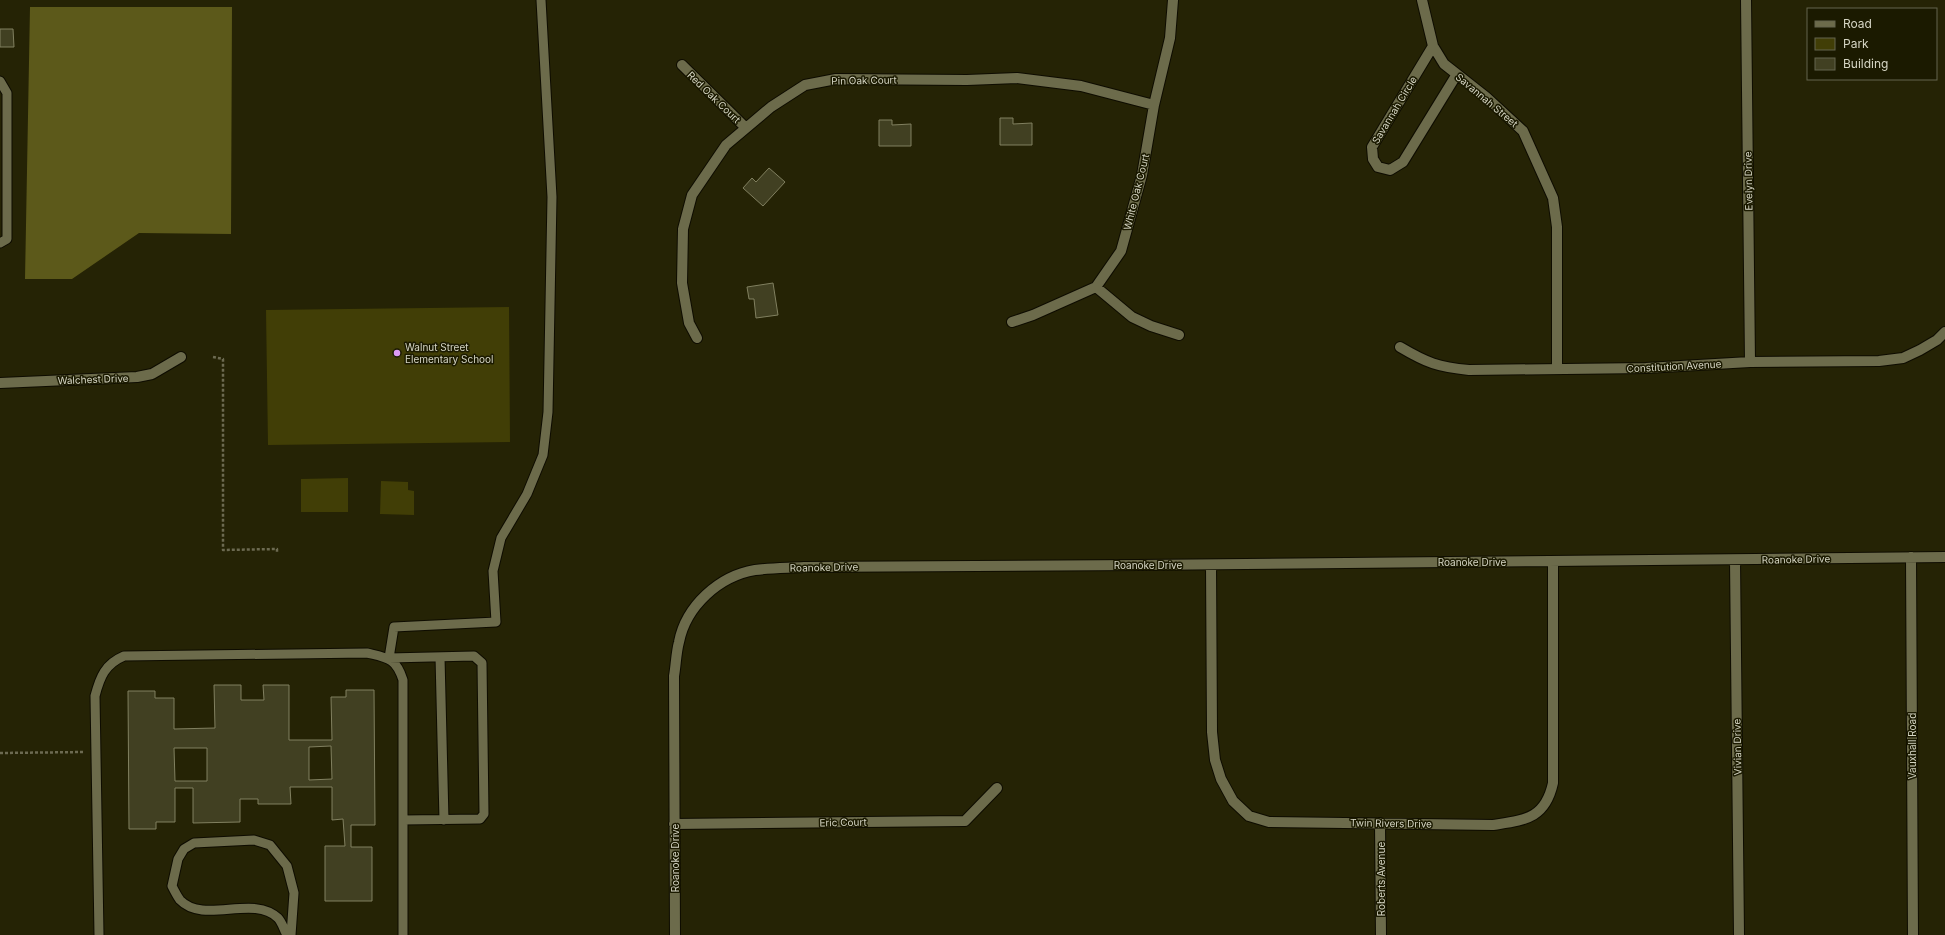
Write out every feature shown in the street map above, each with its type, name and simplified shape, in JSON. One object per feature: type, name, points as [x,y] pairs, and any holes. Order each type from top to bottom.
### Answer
[{"type":"street","name":"White Oak Court","points":[[1096,287],[1121,251],[1142,175],[1154,105],[1170,38],[1173,0]]},
{"type":"street","name":"Savannah Street","points":[[1422,0],[1433,46],[1444,64],[1486,96],[1524,131],[1553,198],[1557,227],[1557,369]]},
{"type":"street","name":"Evelyn Drive","points":[[1746,0],[1750,362]]},
{"type":"street","name":"Savannah Circle","points":[[1433,46],[1372,147],[1373,159],[1378,167],[1390,170],[1403,162],[1457,74]]},
{"type":"street","name":"Red Oak Court","points":[[682,65],[746,128]]},
{"type":"street","name":"Pin Oak Court","points":[[697,338],[689,323],[682,283],[683,229],[692,195],[726,145],[771,106],[805,85],[836,79],[1017,78],[1081,86],[1154,105]]},
{"type":"street","points":[[1012,322],[1033,315],[1096,287],[1132,317],[1151,326],[1179,335]]},
{"type":"street","name":"Constitution Avenue","points":[[1400,347],[1421,359],[1443,368],[1470,370],[1646,368],[1750,362],[1879,361],[1903,358],[1937,340],[1945,332]]},
{"type":"street","name":"Walchest Drive","points":[[0,383],[137,377],[152,374],[181,357]]},
{"type":"street","name":"Vauxhall Road","points":[[1911,557],[1913,935]]},
{"type":"street","name":"Roanoke Drive","points":[[675,935],[674,676],[679,641],[687,620],[706,594],[718,584],[754,570],[804,567],[1211,565],[1945,557]]},
{"type":"street","name":"Vivian Drive","points":[[1735,560],[1739,935]]},
{"type":"street","name":"Twin Rivers Drive","points":[[1211,565],[1212,732],[1215,760],[1221,779],[1233,801],[1249,816],[1269,822],[1493,825],[1523,820],[1534,815],[1544,807],[1550,795],[1553,783],[1553,562]]},
{"type":"street","name":"Eric Court","points":[[674,824],[966,821],[997,788]]},
{"type":"street","name":"Roberts Avenue","points":[[1380,823],[1381,935]]},
{"type":"lane","points":[[389,658],[394,627],[496,622],[493,571],[501,538],[527,494],[543,455],[548,412],[552,197],[542,0]]},
{"type":"lane","points":[[0,81],[7,93],[7,239],[0,243]]},
{"type":"lane","points":[[99,935],[95,696],[99,678],[104,670],[114,660],[124,656],[367,653],[389,658],[474,656],[482,663],[484,814],[480,819],[403,820]]},
{"type":"lane","points":[[440,657],[444,820]]},
{"type":"lane","points":[[389,658],[399,667],[402,680],[403,935]]},
{"type":"lane","points":[[287,935],[278,919],[260,908],[209,910],[193,908],[180,900],[172,886],[178,859],[184,849],[194,843],[254,840],[270,845],[287,866],[294,892],[291,935]]},
{"type":"path","points":[[213,357],[223,359],[223,550],[277,549],[277,552]]},
{"type":"path","points":[[0,753],[89,752]]},
{"type":"green space","points":[[509,307],[510,442],[268,445],[266,310]]},
{"type":"green space","points":[[348,478],[348,512],[301,512],[301,479]]},
{"type":"green space","points":[[381,481],[408,482],[408,490],[414,491],[414,515],[380,514]]},
{"type":"shaded area","points":[[30,7],[232,7],[231,234],[139,233],[72,279],[25,279]]},
{"type":"building","points":[[0,29],[13,29],[14,47],[0,47]]},
{"type":"building","points":[[1000,118],[1013,118],[1013,124],[1032,123],[1032,145],[1000,145]]},
{"type":"building","points":[[879,120],[892,120],[892,125],[911,124],[911,146],[879,146]]},
{"type":"building","points":[[769,168],[785,182],[763,206],[743,188],[752,178],[756,182]]},
{"type":"building","points":[[773,283],[778,315],[756,318],[754,299],[749,299],[747,287]]},
{"type":"building","points":[[214,685],[241,685],[241,700],[264,700],[263,685],[289,685],[289,740],[332,740],[331,697],[346,697],[346,690],[374,690],[375,825],[351,825],[351,847],[372,847],[372,901],[325,901],[325,846],[345,846],[343,819],[332,820],[332,787],[290,787],[291,804],[258,804],[258,799],[240,799],[240,822],[193,823],[193,788],[175,788],[175,822],[156,822],[156,829],[129,829],[128,691],[155,691],[155,698],[174,698],[174,729],[215,728]],"holes":[[[331,746],[332,779],[309,780],[309,747]],[[174,748],[207,748],[207,781],[175,781]]]},
{"type":"place","name":"Walnut Street Elementary School","points":[[397,353]]}]
